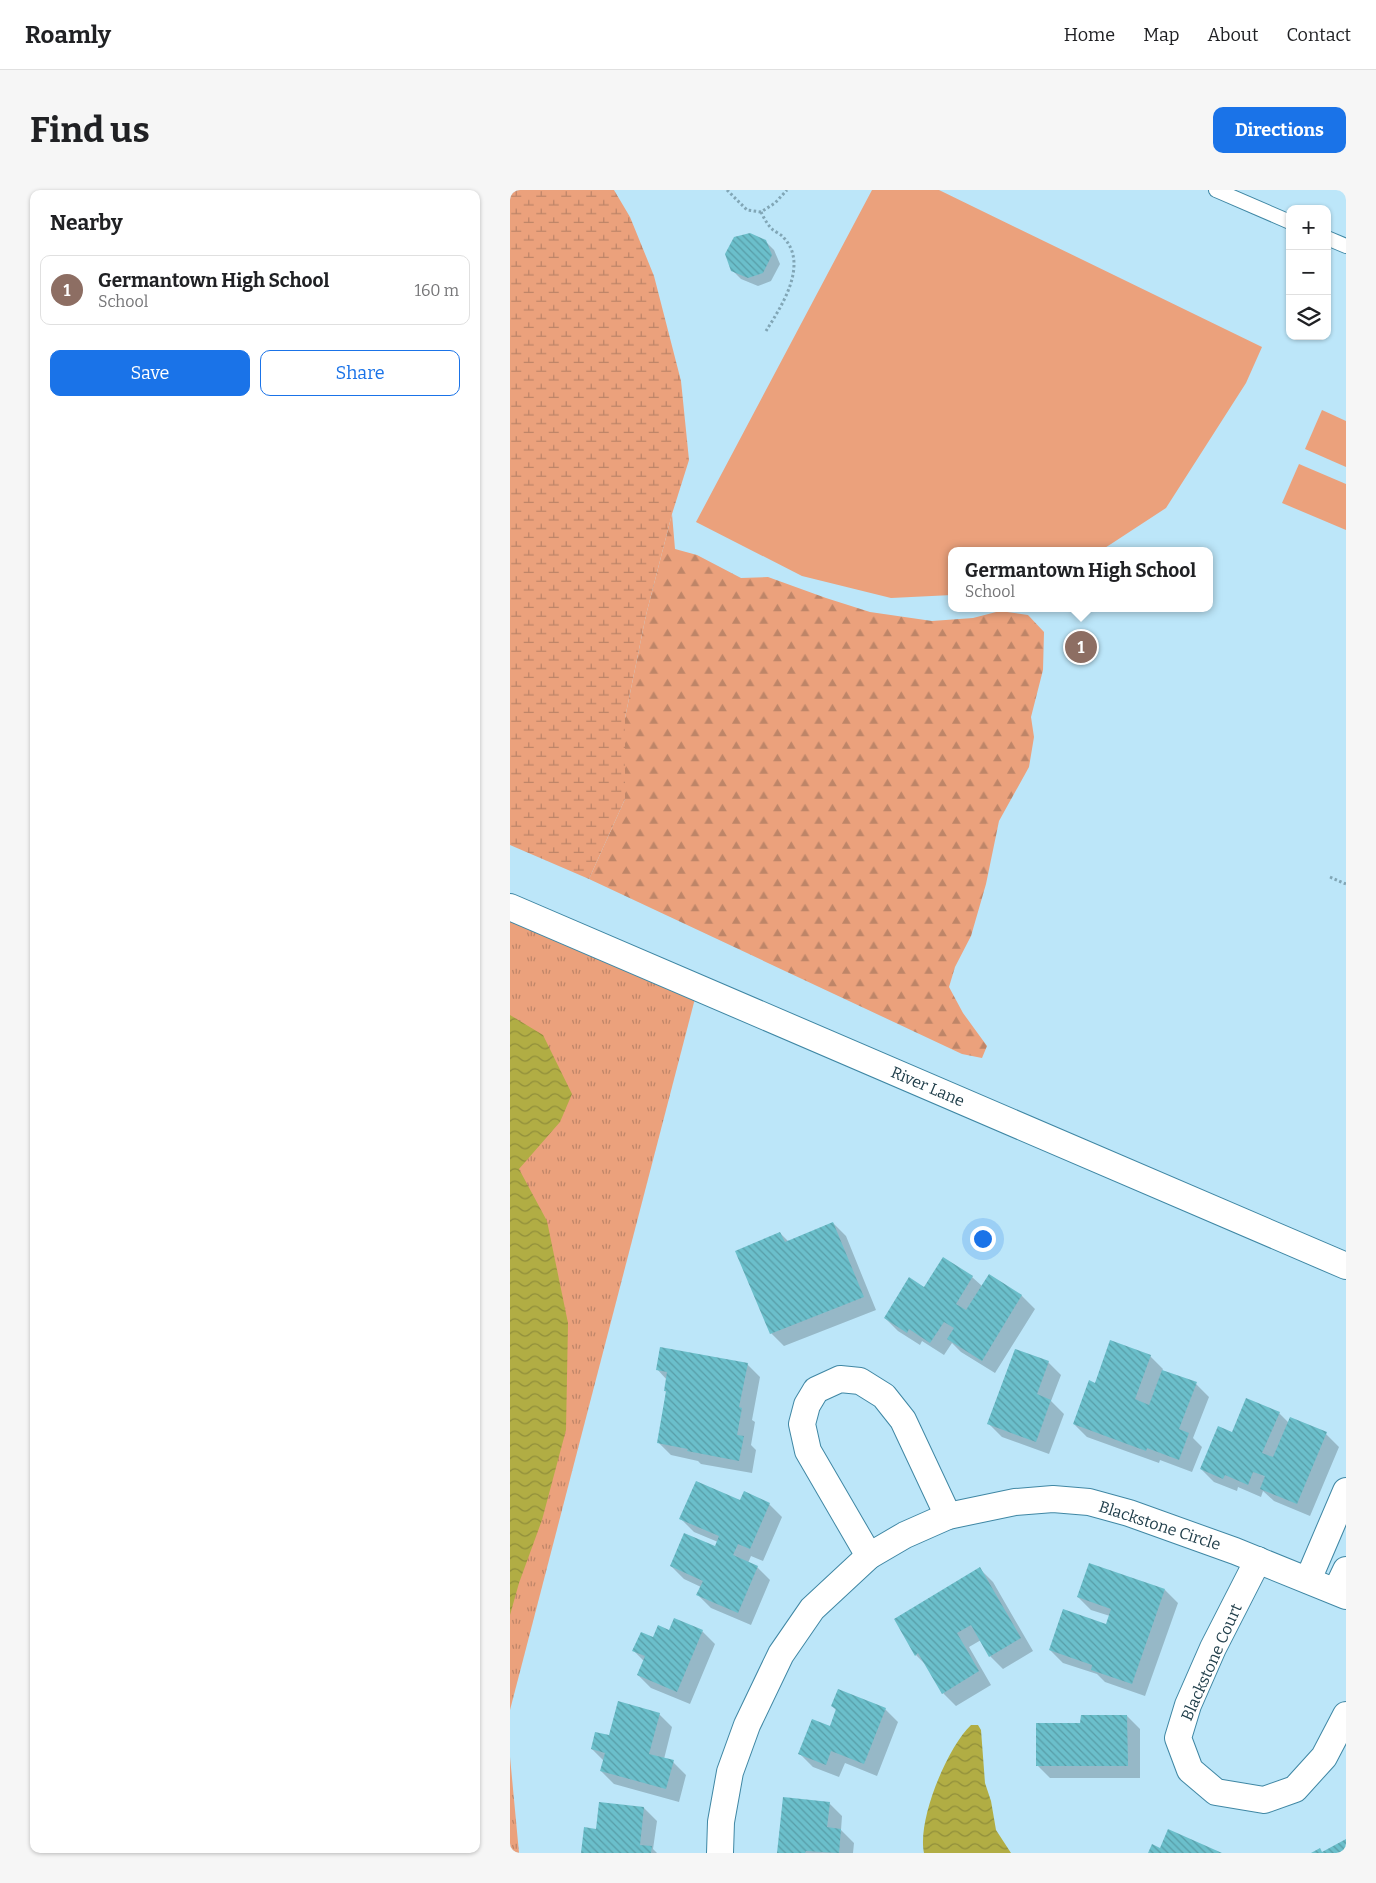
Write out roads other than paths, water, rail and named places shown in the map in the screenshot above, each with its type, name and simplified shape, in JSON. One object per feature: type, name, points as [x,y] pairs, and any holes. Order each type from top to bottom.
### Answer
[{"type":"street","name":"River Lane","points":[[510,907],[1346,1266]]},
{"type":"street","points":[[869,1556],[808,1451],[802,1424],[807,1405],[816,1390],[840,1379],[860,1381],[884,1396],[903,1420],[948,1516]]},
{"type":"street","points":[[1308,1580],[1346,1491]]},
{"type":"street","name":"Blackstone Circle","points":[[720,1853],[721,1822],[730,1772],[747,1725],[781,1654],[812,1609],[869,1556],[905,1535],[948,1516],[1015,1502],[1053,1499],[1089,1502],[1130,1512],[1308,1580],[1343,1586]]},
{"type":"street","name":"Blackstone Court","points":[[1258,1560],[1213,1648],[1188,1705],[1178,1738],[1190,1770],[1216,1792],[1264,1800],[1295,1789],[1324,1757],[1346,1715]]},
{"type":"lane","points":[[1216,190],[1286,220]]},
{"type":"lane","points":[[1331,240],[1346,246]]},
{"type":"water","points":[[510,1015],[543,1035],[572,1094],[560,1122],[519,1169],[547,1221],[568,1323],[566,1430],[542,1520],[519,1583],[510,1615]]},
{"type":"water","points":[[971,1725],[978,1725],[981,1730],[985,1783],[991,1801],[996,1830],[1011,1853],[924,1853],[923,1839],[929,1804],[953,1750]]},
{"type":"place","name":"Germantown High School","points":[[1081,647]]}]
